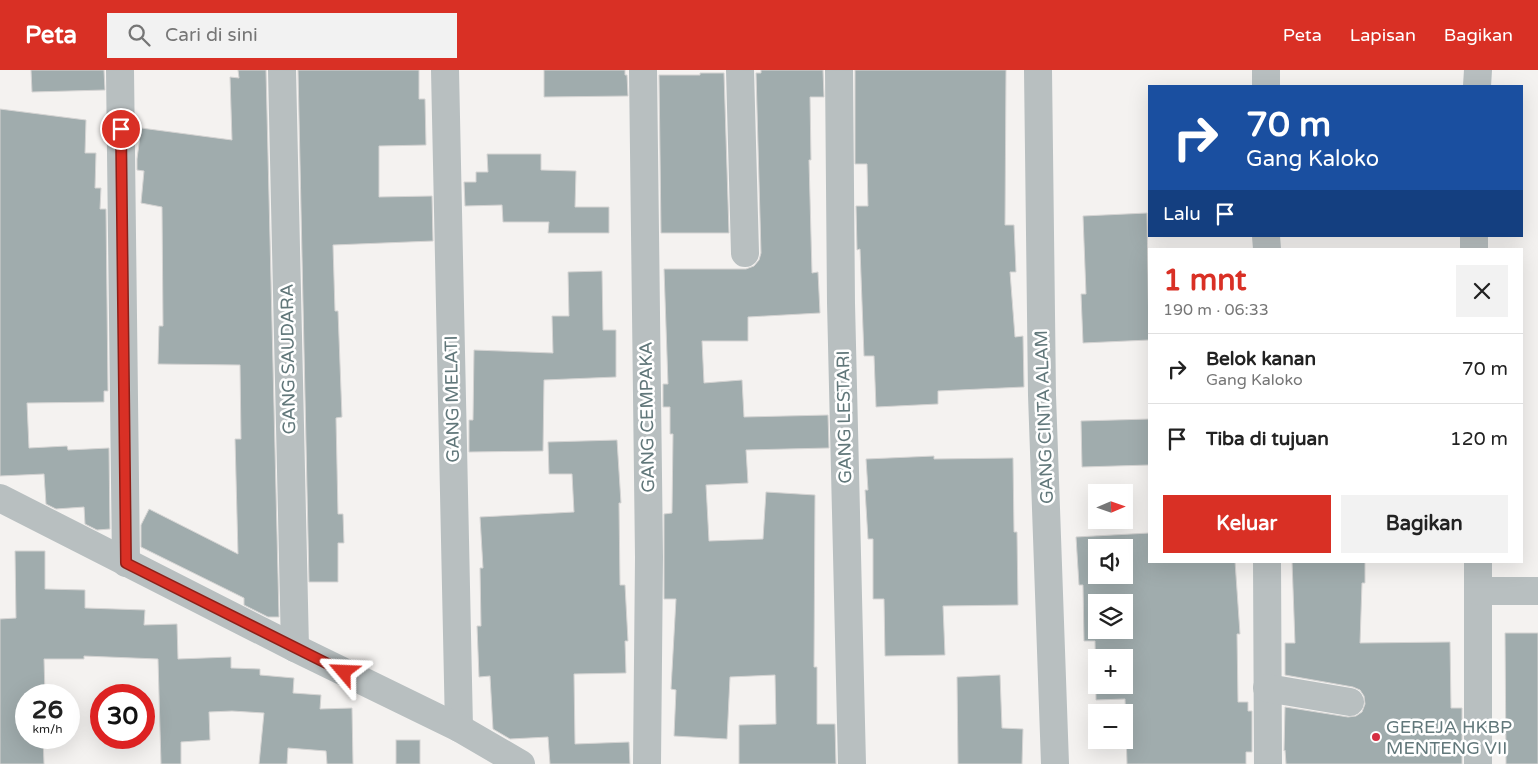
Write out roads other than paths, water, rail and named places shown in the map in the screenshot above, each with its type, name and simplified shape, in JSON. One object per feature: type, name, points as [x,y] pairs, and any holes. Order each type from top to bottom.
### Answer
[{"type":"street","points":[[120,70],[126,563]]},
{"type":"street","name":"GANG SAUDARA","points":[[282,70],[294,648]]},
{"type":"street","name":"GANG MELATI","points":[[445,70],[459,728]]},
{"type":"street","name":"GANG CEMPAKA","points":[[643,70],[649,557],[647,764]]},
{"type":"street","points":[[740,70],[745,253]]},
{"type":"street","name":"GANG LESTARI","points":[[840,70],[841,303],[852,764]]},
{"type":"street","name":"GANG CINTA ALAM","points":[[1038,70],[1042,395],[1056,764]]},
{"type":"street","points":[[1266,70],[1266,85]]},
{"type":"street","points":[[1477,85],[1478,70]]},
{"type":"street","points":[[0,498],[294,648],[459,728],[514,762]]},
{"type":"street","points":[[1267,563],[1268,764]]},
{"type":"street","points":[[1478,563],[1478,764]]},
{"type":"street","points":[[1478,591],[1538,592]]},
{"type":"street","points":[[1268,688],[1350,702]]},
{"type":"place","name":"GEREJA HKBP MENTENG VII","points":[[1376,737]]}]
